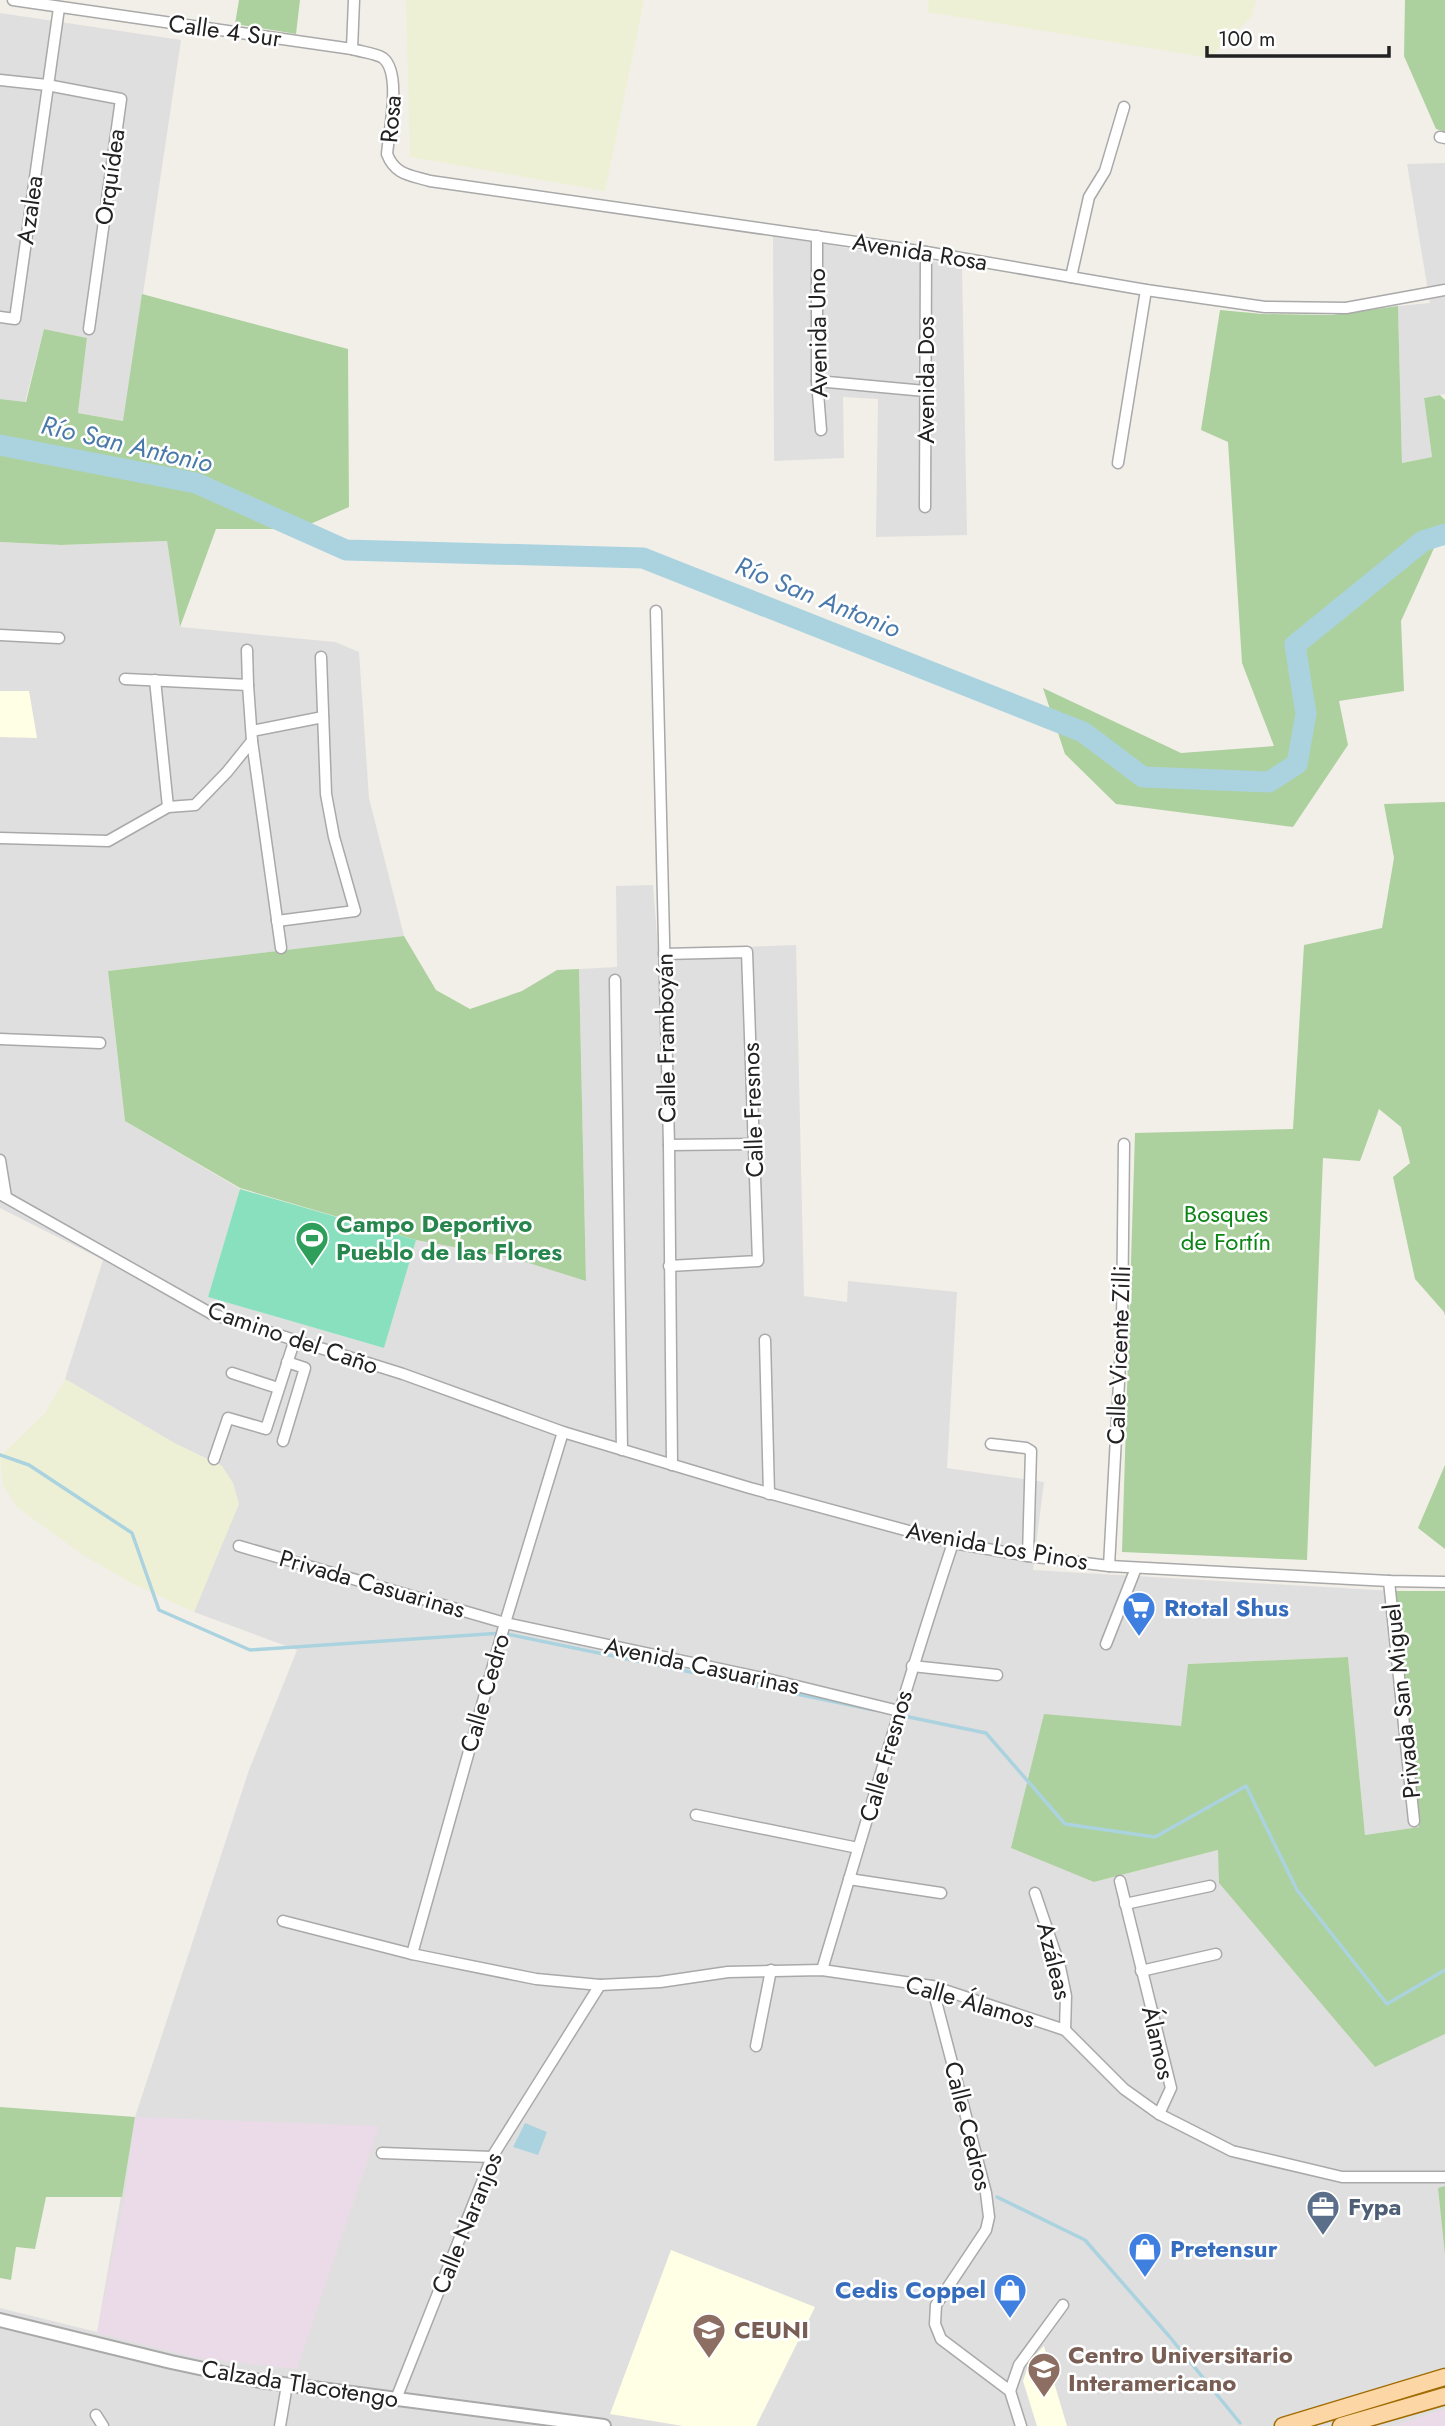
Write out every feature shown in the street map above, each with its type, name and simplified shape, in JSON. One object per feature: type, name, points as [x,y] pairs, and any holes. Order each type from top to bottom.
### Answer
[{"type":"main road","points":[[1283,2426],[1445,2377]]},
{"type":"main road","points":[[1340,2426],[1445,2396]]},
{"type":"street","name":"Calle 4 Sur","points":[[13,0],[352,50],[382,57],[390,66]]},
{"type":"street","points":[[352,50],[354,0]]},
{"type":"street","name":"Azalea","points":[[0,317],[15,319],[59,8]]},
{"type":"street","name":"Rosa","points":[[390,66],[394,80],[387,154],[395,169]]},
{"type":"street","points":[[0,80],[47,85]]},
{"type":"street","name":"Orquídea","points":[[47,85],[121,100],[89,329]]},
{"type":"street","points":[[1071,277],[1089,197],[1105,171],[1124,107]]},
{"type":"street","name":"Avenida Rosa","points":[[395,169],[430,181],[926,252],[1146,290],[1265,307],[1346,308],[1445,290]]},
{"type":"street","name":"Avenida Uno","points":[[817,236],[817,381],[821,430]]},
{"type":"street","name":"Avenida Dos","points":[[925,507],[926,252]]},
{"type":"street","points":[[1118,463],[1146,290]]},
{"type":"street","points":[[817,381],[925,391]]},
{"type":"street","name":"Calle Framboyán","points":[[656,611],[669,1145],[672,1465]]},
{"type":"street","points":[[0,635],[59,638]]},
{"type":"street","points":[[247,650],[252,736],[281,948]]},
{"type":"street","points":[[277,921],[355,911],[334,837],[327,794],[321,657]]},
{"type":"street","points":[[125,679],[248,685]]},
{"type":"street","points":[[155,680],[168,807]]},
{"type":"street","points":[[0,838],[108,842],[168,807],[195,805],[228,772],[252,736],[323,717]]},
{"type":"street","name":"Calle Fresnos","points":[[664,954],[747,952],[758,1261],[669,1266]]},
{"type":"street","points":[[615,980],[622,1450]]},
{"type":"street","points":[[0,1039],[100,1043]]},
{"type":"street","points":[[669,1145],[754,1144]]},
{"type":"street","name":"Calle Vicente Zilli","points":[[1109,1566],[1122,1327],[1124,1144]]},
{"type":"street","points":[[0,1160],[3,1196]]},
{"type":"street","name":"Camino del Caño","points":[[3,1196],[212,1314],[402,1374],[562,1432]]},
{"type":"street","points":[[765,1340],[769,1494]]},
{"type":"street","points":[[214,1459],[229,1418],[266,1429],[294,1342]]},
{"type":"street","points":[[283,1441],[305,1368],[287,1362]]},
{"type":"street","points":[[232,1373],[278,1388]]},
{"type":"street","name":"Avenida Los Pinos","points":[[562,1432],[769,1494],[953,1543],[1028,1556],[1136,1568],[1389,1581],[1445,1581]]},
{"type":"street","name":"Calle Cedro","points":[[412,1954],[505,1622],[562,1432]]},
{"type":"street","points":[[991,1444],[1026,1448],[1032,1455],[1028,1556]]},
{"type":"street","name":"Calle Fresnos","points":[[822,1970],[912,1666],[953,1543]]},
{"type":"street","name":"Privada Casuarinas","points":[[239,1546],[505,1622]]},
{"type":"street","points":[[1106,1644],[1136,1568]]},
{"type":"street","name":"Privada San Miguel","points":[[1389,1581],[1414,1821]]},
{"type":"street","name":"Avenida Casuarinas","points":[[505,1622],[772,1680],[899,1712]]},
{"type":"street","points":[[912,1666],[997,1675]]},
{"type":"street","points":[[695,1815],[858,1848]]},
{"type":"street","points":[[849,1879],[941,1893]]},
{"type":"street","name":"Álamos","points":[[1120,1881],[1171,2088],[1159,2114]]},
{"type":"street","points":[[1125,1904],[1210,1886]]},
{"type":"street","name":"Azáleas","points":[[1035,1893],[1060,1967],[1066,1996],[1065,2030]]},
{"type":"street","name":"Calle Álamos","points":[[283,1921],[412,1954],[536,1979],[600,1985],[660,1982],[729,1972],[822,1970],[932,1986],[1065,2030],[1124,2090],[1159,2114],[1232,2151],[1342,2177],[1445,2177]]},
{"type":"street","points":[[1141,1970],[1216,1954]]},
{"type":"street","points":[[756,2046],[771,1970]]},
{"type":"street","name":"Calle Naranjos","points":[[396,2399],[492,2157],[600,1985]]},
{"type":"street","name":"Calle Cedros","points":[[932,1986],[986,2193],[989,2217],[986,2230],[936,2305],[935,2324],[941,2339],[1010,2391]]},
{"type":"street","points":[[382,2153],[492,2157]]},
{"type":"street","points":[[1021,2426],[1010,2391],[1019,2365],[1063,2305]]},
{"type":"street","name":"Calzada Tlacotengo","points":[[0,2320],[170,2362],[287,2385],[604,2426]]},
{"type":"street","points":[[280,2426],[287,2385]]},
{"type":"street","points":[[96,2415],[103,2426]]},
{"type":"shaded area","points":[[406,0],[644,0],[605,191],[410,157]]},
{"type":"shaded area","points":[[929,0],[1256,0],[1252,16],[1210,58],[927,12]]},
{"type":"shaded area","points":[[0,13],[181,40],[124,421],[78,413],[87,338],[44,329],[25,402],[0,399]]},
{"type":"shaded area","points":[[1445,163],[1445,394],[1424,398],[1432,457],[1402,463],[1398,306],[1430,303],[1407,164]]},
{"type":"shaded area","points":[[773,236],[962,266],[967,535],[876,537],[878,399],[843,397],[844,458],[774,461]]},
{"type":"shaded area","points":[[167,541],[180,627],[335,642],[359,652],[369,798],[404,936],[108,971],[125,1121],[240,1189],[208,1297],[384,1348],[416,1240],[516,1259],[586,1280],[579,969],[617,967],[616,886],[653,885],[658,950],[796,945],[804,1296],[847,1302],[848,1281],[957,1292],[947,1468],[1044,1482],[1033,1570],[1393,1591],[1419,1827],[1365,1835],[1348,1657],[1189,1664],[1181,1726],[1094,1882],[1218,1850],[1374,2066],[1445,2034],[1445,2426],[0,2426],[0,2308],[97,2332],[135,2117],[249,1770],[297,1650],[194,1612],[238,1504],[222,1466],[176,1444],[65,1379],[103,1260],[0,1208],[0,542],[61,545]]},
{"type":"shaded area","points":[[0,691],[29,691],[37,738],[0,737]]},
{"type":"shaded area","points":[[65,1379],[176,1444],[222,1466],[233,1483],[239,1504],[194,1612],[131,1583],[83,1555],[17,1507],[3,1485],[0,1457],[45,1413]]},
{"type":"shaded area","points":[[135,2117],[379,2126],[297,2369],[197,2358],[97,2333],[125,2196]]},
{"type":"shaded area","name":"CEUNI","points":[[671,2250],[815,2307],[756,2426],[683,2426],[610,2414]]},
{"type":"shaded area","name":"Centro Universitario Interamericano","points":[[1044,2346],[1067,2426],[1037,2426],[1023,2381],[1030,2360]]},
{"type":"shaded area","points":[[1445,2409],[1445,2426],[1393,2426]]},
{"type":"green space","points":[[239,0],[300,0],[296,34],[235,24]]},
{"type":"green space","points":[[1405,0],[1445,0],[1445,132],[1436,129],[1404,56]]},
{"type":"green space","points":[[142,294],[348,349],[349,507],[299,529],[216,529],[180,627],[167,541],[61,545],[0,542],[0,399],[26,402],[44,329],[87,338],[78,413],[123,421]]},
{"type":"green space","points":[[1398,306],[1402,463],[1432,457],[1424,398],[1440,395],[1445,400],[1445,545],[1435,546],[1401,621],[1404,691],[1339,701],[1348,745],[1293,827],[1116,804],[1065,754],[1043,688],[1181,753],[1274,746],[1242,663],[1228,442],[1201,430],[1220,310],[1332,315]]},
{"type":"green space","name":"Bosques de Fortín","points":[[1445,802],[1445,1316],[1415,1279],[1393,1177],[1410,1163],[1401,1127],[1379,1109],[1360,1161],[1323,1158],[1307,1560],[1122,1552],[1135,1133],[1293,1129],[1304,945],[1382,928],[1394,858],[1384,804]]},
{"type":"green space","points":[[404,936],[436,990],[470,1009],[522,991],[557,970],[579,969],[586,1281],[516,1259],[416,1240],[240,1188],[125,1121],[108,971]]},
{"type":"green space","name":"Campo Deportivo Pueblo de las Flores","points":[[240,1189],[416,1240],[384,1348],[208,1297]]},
{"type":"green space","points":[[1445,1465],[1445,1549],[1418,1528]]},
{"type":"green space","points":[[1393,1591],[1445,1591],[1445,2034],[1375,2067],[1219,1883],[1218,1850],[1094,1882],[1011,1848],[1044,1714],[1181,1726],[1188,1664],[1348,1657],[1365,1835],[1419,1827]]},
{"type":"green space","points":[[0,2107],[135,2117],[122,2197],[46,2197],[35,2249],[16,2247],[11,2280],[0,2278]]},
{"type":"green space","points":[[1445,2186],[1445,2255],[1438,2188]]},
{"type":"water","points":[[525,2123],[547,2132],[538,2155],[513,2147]]},
{"type":"waterway","name":"Río San Antonio","points":[[0,445],[196,483],[346,550],[643,558],[1083,732],[1143,777],[1269,782],[1297,764],[1306,714],[1295,645],[1423,541],[1445,534]]},
{"type":"waterway","points":[[0,1455],[29,1465],[132,1533],[159,1610],[250,1650],[502,1633],[874,1710]]},
{"type":"waterway","points":[[899,1715],[986,1733],[1065,1824],[1155,1837],[1246,1786],[1297,1890],[1387,2004],[1445,1970]]},
{"type":"waterway","points":[[997,2197],[1085,2240],[1240,2423]]},
{"type":"place","name":"Campo Deportivo Pueblo de las Flores","points":[[312,1268]]},
{"type":"place","name":"Rtotal Shus","points":[[1139,1638]]},
{"type":"place","name":"Fypa","points":[[1323,2237]]},
{"type":"place","name":"Pretensur","points":[[1145,2279]]},
{"type":"place","name":"Cedis Coppel","points":[[1010,2320]]},
{"type":"place","name":"CEUNI","points":[[709,2360]]},
{"type":"place","name":"Centro Universitario Interamericano","points":[[1044,2399]]}]
